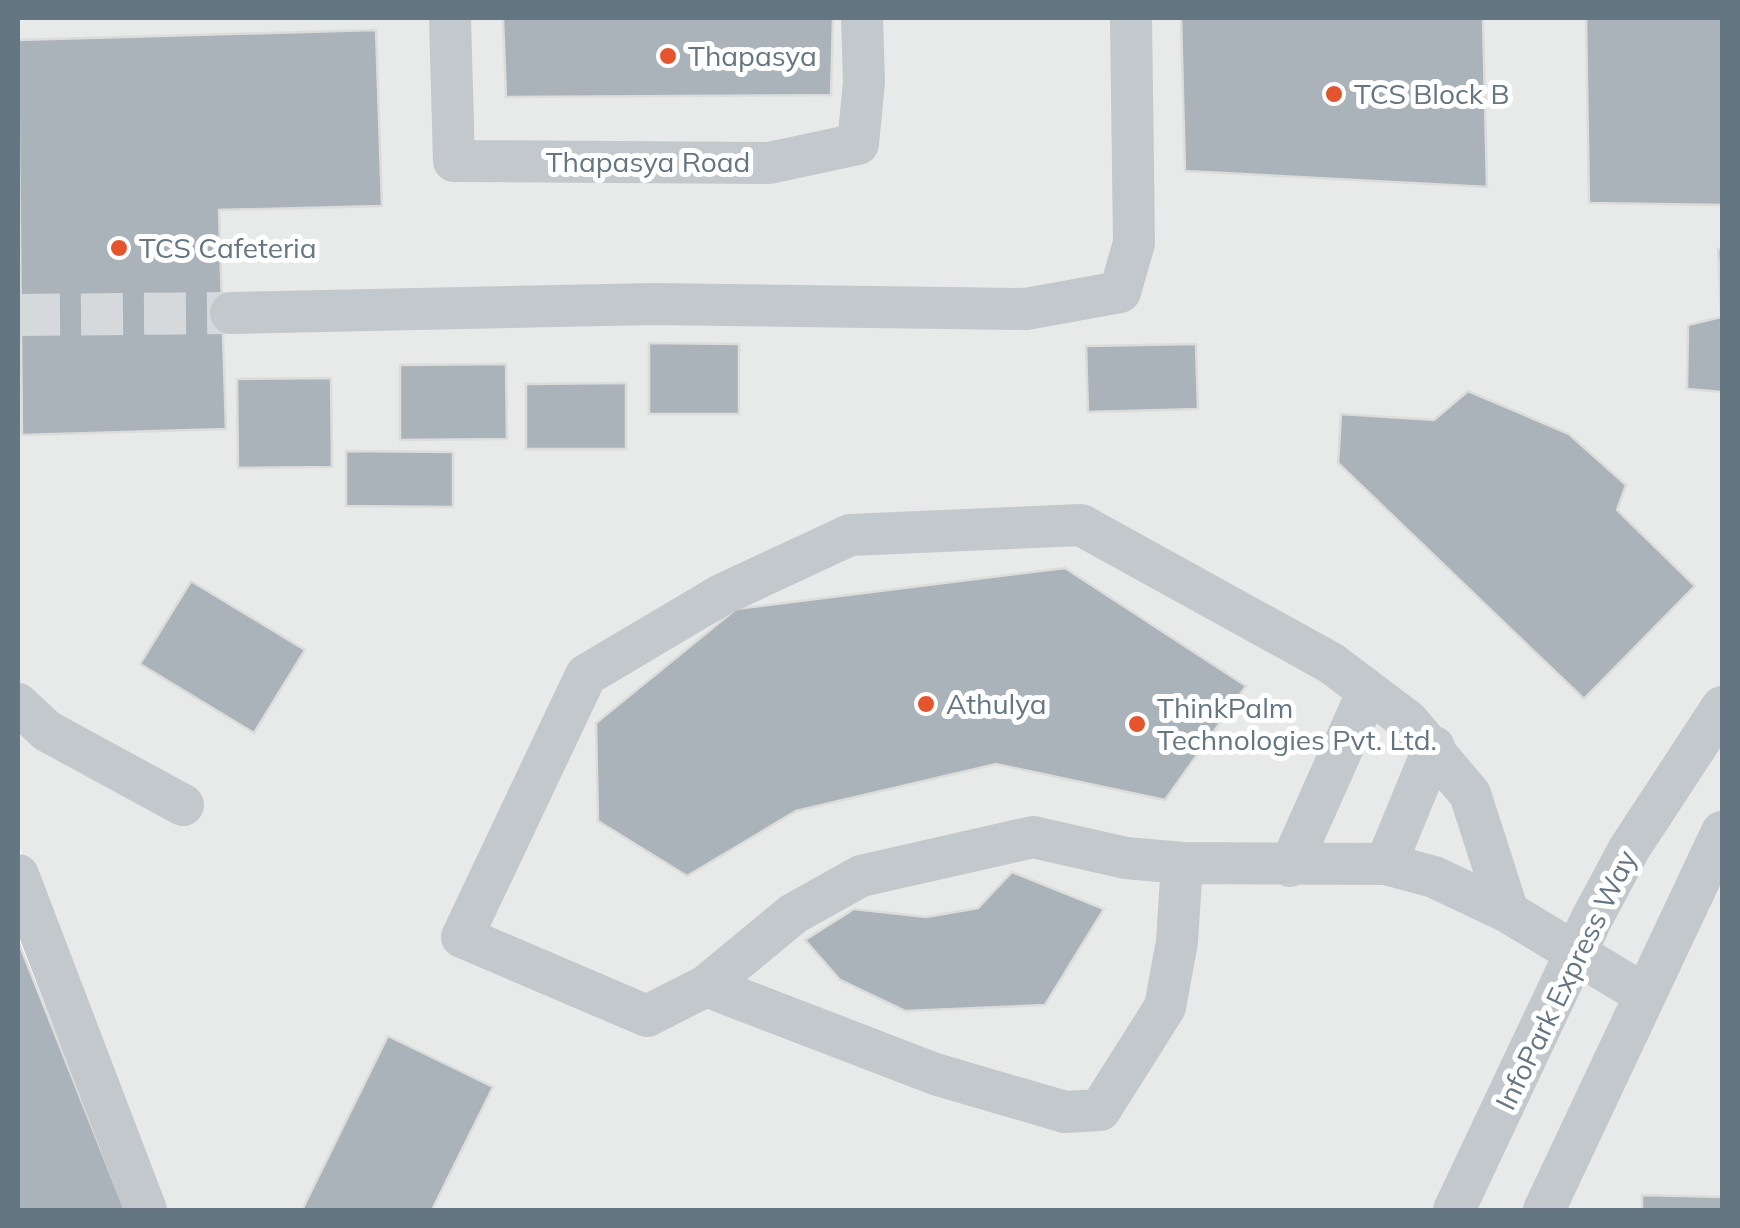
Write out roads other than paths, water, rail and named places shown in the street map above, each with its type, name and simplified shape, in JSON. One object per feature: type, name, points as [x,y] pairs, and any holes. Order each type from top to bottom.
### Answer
[{"type":"street","name":"Thapasya Road","points":[[450,18],[454,161],[770,163],[858,144],[864,82],[862,18]]},
{"type":"street","points":[[231,313],[654,304],[1026,309],[1120,292],[1134,243],[1131,18]]},
{"type":"street","points":[[1508,912],[1470,794],[1434,747],[1331,663],[1081,524],[850,534],[722,595],[586,675],[462,937],[647,1016],[706,986],[794,914],[861,876],[1033,837],[1126,858],[1182,864],[1290,866],[1346,860],[1386,864],[1434,877],[1508,912],[1574,956],[1645,995]]},
{"type":"street","points":[[1290,866],[1368,691]]},
{"type":"street","points":[[18,704],[47,731],[184,804]]},
{"type":"street","name":"InfoPark Express Way","points":[[1454,1210],[1629,849],[1722,707]]},
{"type":"street","points":[[1386,864],[1434,747]]},
{"type":"street","points":[[1544,1210],[1722,832]]},
{"type":"street","points":[[706,986],[935,1074],[1065,1112],[1100,1110],[1166,1007],[1177,942],[1182,864]]},
{"type":"street","points":[[18,875],[146,1210]]},
{"type":"tunnel","points":[[18,315],[231,313]]},
{"type":"place","name":"Thapasya","points":[[668,56]]},
{"type":"place","name":"TCS Block B","points":[[1334,94]]},
{"type":"place","name":"TCS Cafeteria","points":[[119,248]]},
{"type":"place","name":"Athulya","points":[[926,704]]},
{"type":"place","name":"ThinkPalm Technologies Pvt. Ltd.","points":[[1137,724]]}]
